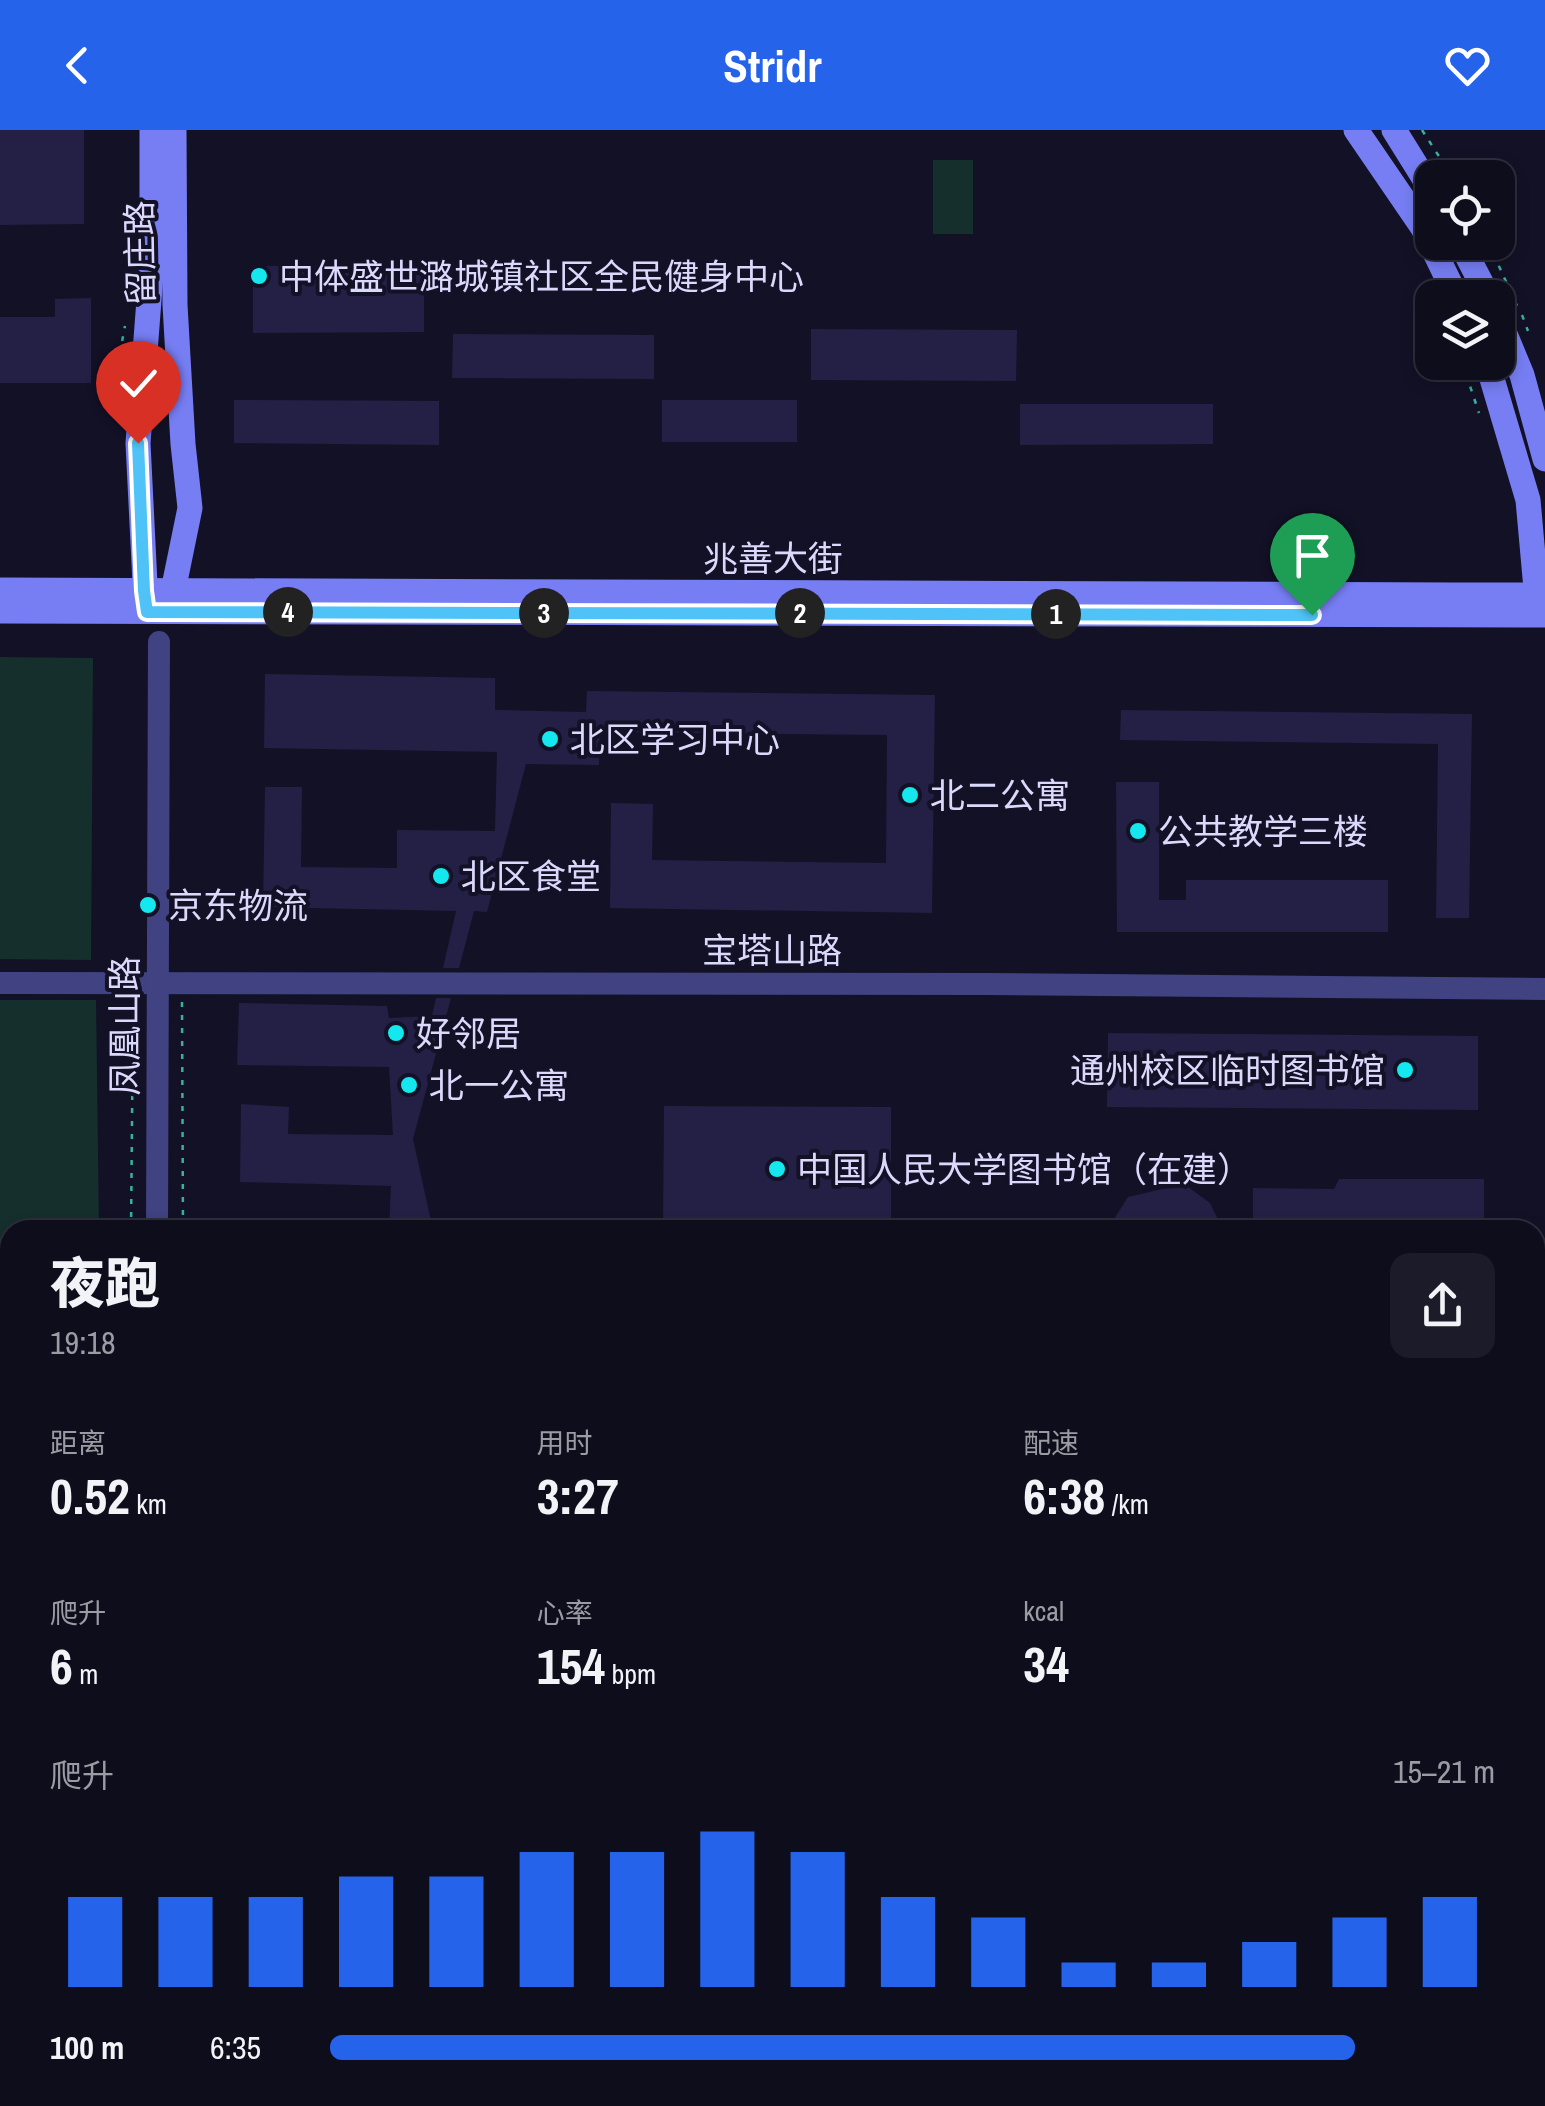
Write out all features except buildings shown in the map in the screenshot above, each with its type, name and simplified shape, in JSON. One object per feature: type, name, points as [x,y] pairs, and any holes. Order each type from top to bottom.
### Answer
[{"type":"main road","name":"留庄路","points":[[152,130],[152,261],[138,443],[159,601]]},
{"type":"main road","name":"留庄路","points":[[159,601],[190,508],[175,305],[174,130]]},
{"type":"main road","points":[[1356,130],[1423,228],[1448,280]]},
{"type":"main road","points":[[1394,130],[1415,164]]},
{"type":"main road","points":[[1515,358],[1545,459]]},
{"type":"main road","points":[[1492,380],[1528,500],[1541,605]]},
{"type":"main road","name":"兆善大街","points":[[0,590],[159,601]]},
{"type":"main road","name":"兆善大街","points":[[0,610],[159,601],[1541,605]]},
{"type":"street","name":"凤凰山路","points":[[158,1220],[171,984],[159,642]]},
{"type":"street","name":"宝塔山路","points":[[0,983],[1545,988]]},
{"type":"path","points":[[1422,130],[1441,160]]},
{"type":"path","points":[[1468,380],[1480,419]]},
{"type":"path","points":[[131,1220],[133,1012],[171,984]]},
{"type":"path","points":[[171,984],[183,1220]]},
{"type":"green space","points":[[933,160],[973,160],[973,234],[933,234]]},
{"type":"green space","points":[[0,657],[93,658],[91,960],[0,959]]},
{"type":"green space","points":[[0,1000],[96,1000],[99,1220],[0,1220]]},
{"type":"place","name":"中体盛世潞城镇社区全民健身中心","points":[[259,276]]},
{"type":"place","name":"北区学习中心","points":[[550,739]]},
{"type":"place","name":"北二公寓","points":[[910,795]]},
{"type":"place","name":"公共教学三楼","points":[[1138,831]]},
{"type":"place","name":"北区食堂","points":[[441,876]]},
{"type":"place","name":"京东物流","points":[[148,905]]},
{"type":"place","name":"好邻居","points":[[396,1033]]},
{"type":"place","name":"通州校区临时图书馆","points":[[1405,1070]]},
{"type":"place","name":"北一公寓","points":[[409,1085]]},
{"type":"place","name":"中国人民大学图书馆（在建）","points":[[777,1169]]},
{"type":"route","points":[[138,443],[147,612],[1312,615]]}]
